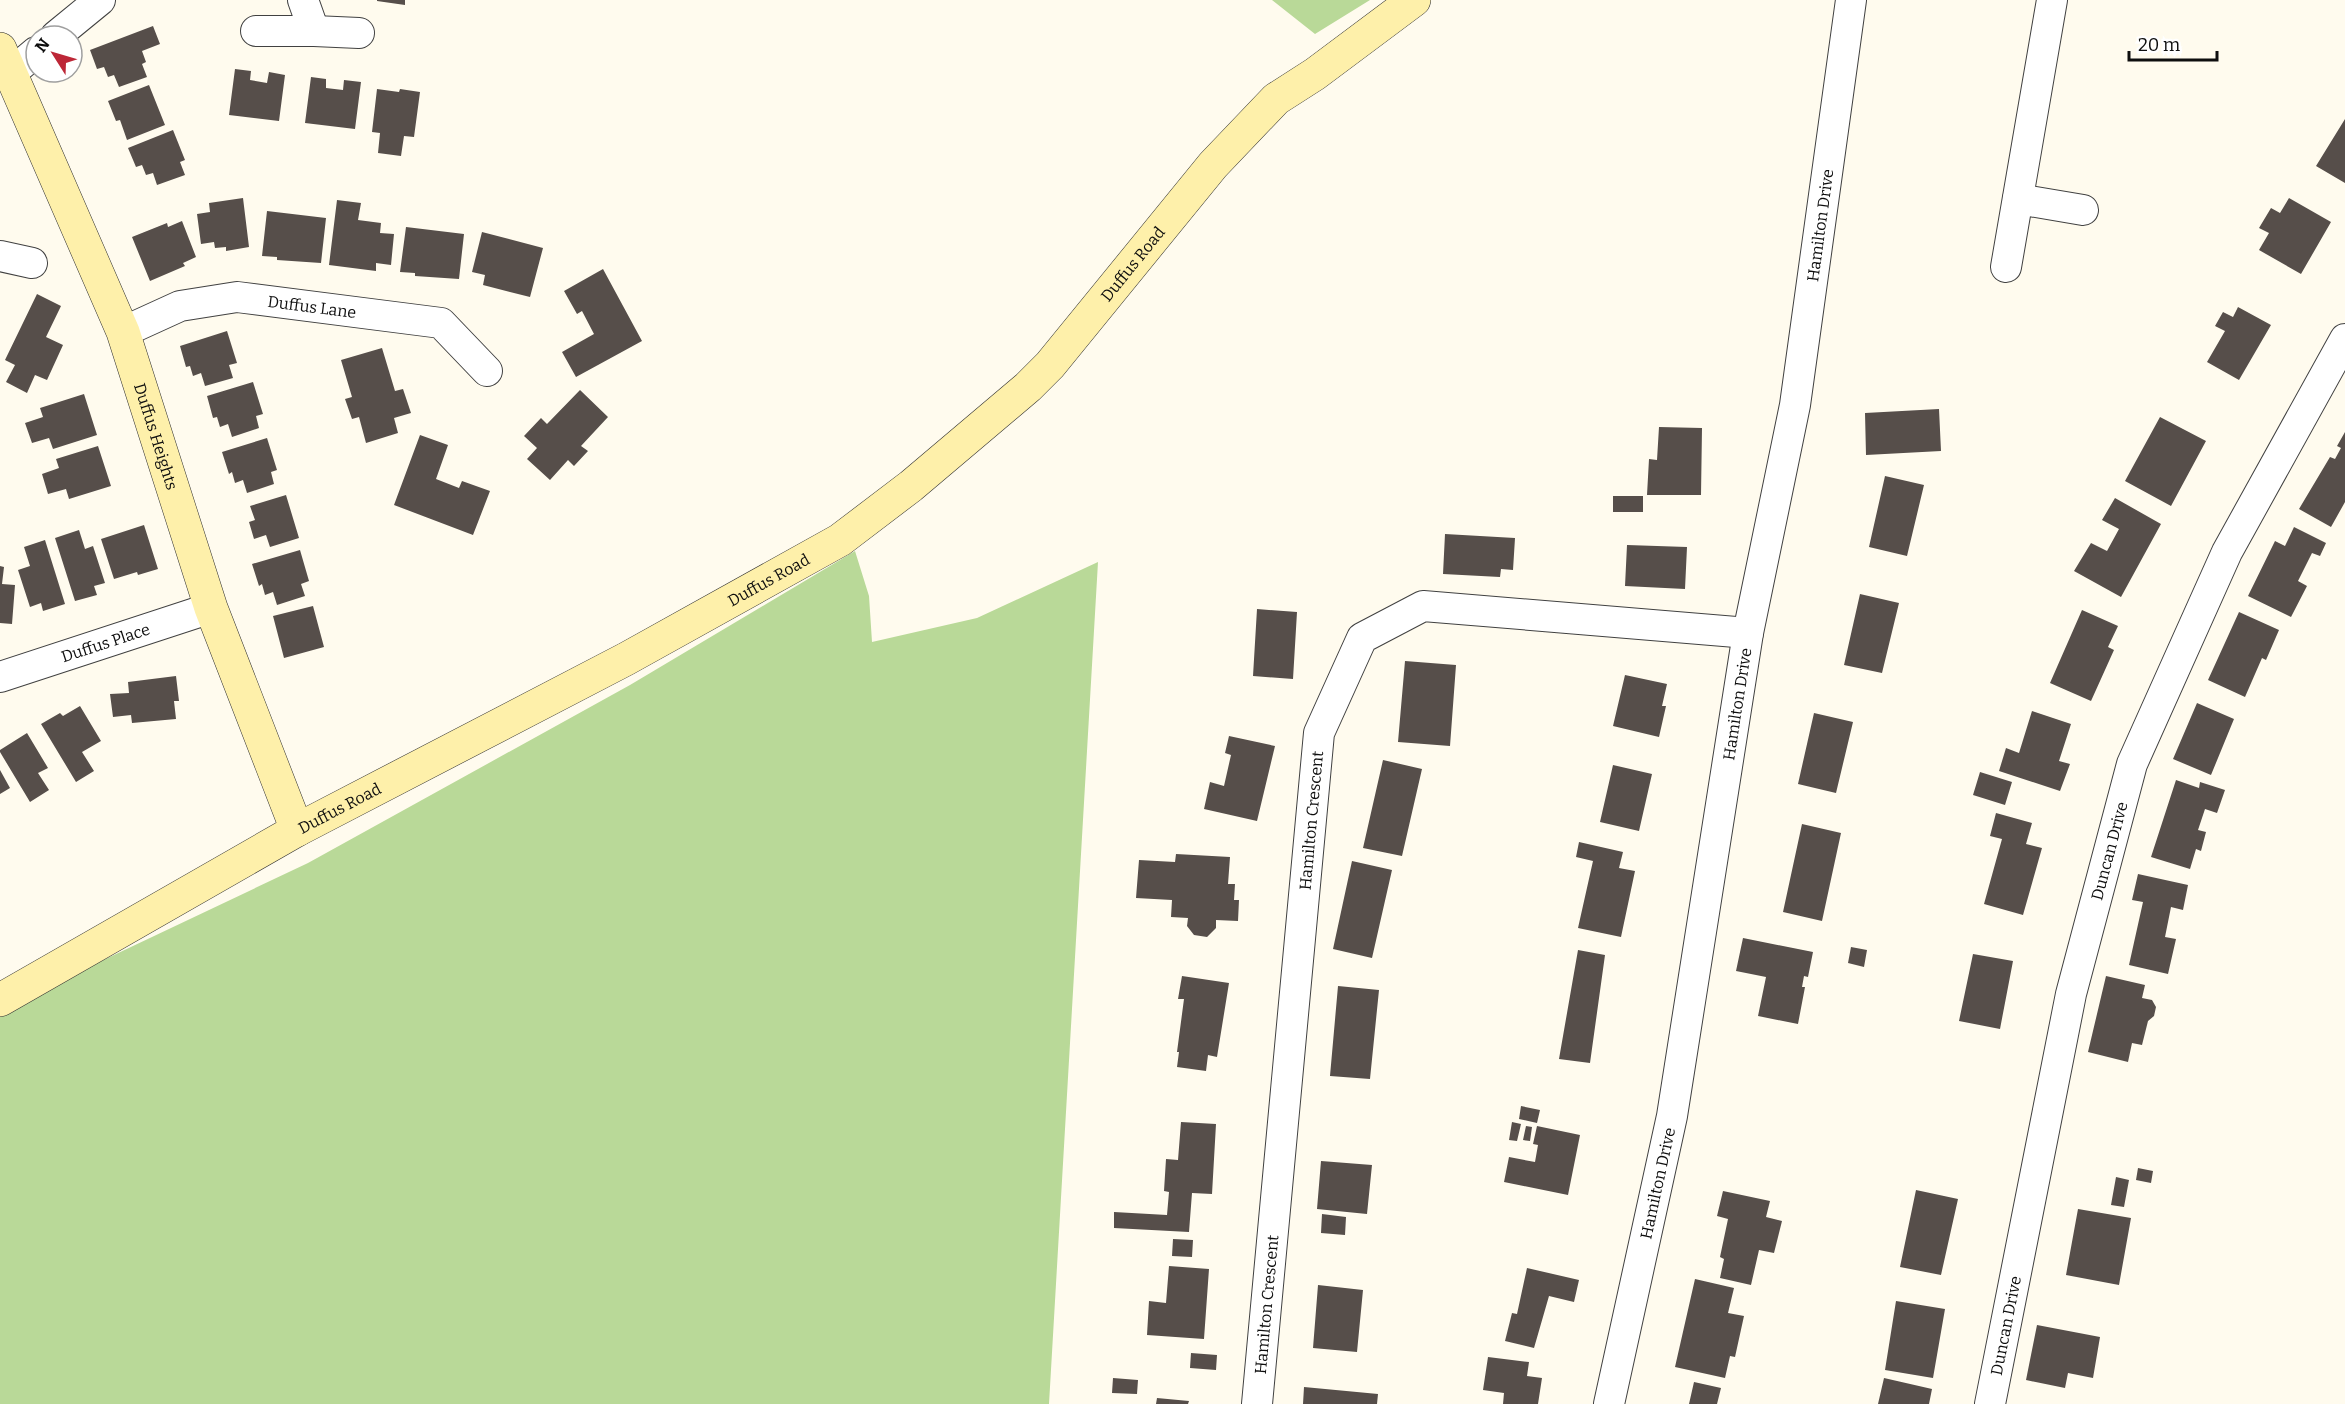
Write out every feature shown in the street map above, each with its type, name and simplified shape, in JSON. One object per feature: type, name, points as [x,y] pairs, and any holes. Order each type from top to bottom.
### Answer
[{"type":"main road","name":"Duffus Road","points":[[0,1000],[297,830],[626,659],[840,540],[911,486],[1028,387],[1050,365],[1213,165],[1275,99],[1315,74],[1414,0]]},
{"type":"main road","name":"Duffus Heights","points":[[5,61],[123,332],[211,608],[297,830]]},
{"type":"street","points":[[71,24],[100,0]]},
{"type":"street","points":[[303,0],[314,31]]},
{"type":"street","name":"Hamilton Drive","points":[[1609,1404],[1672,1116],[1748,633],[1795,405],[1851,0]]},
{"type":"street","points":[[2006,267],[2052,0]]},
{"type":"street","points":[[256,31],[359,33]]},
{"type":"street","points":[[5,61],[24,55]]},
{"type":"street","points":[[2018,199],[2083,210]]},
{"type":"street","points":[[0,256],[32,263]]},
{"type":"street","name":"Duffus Lane","points":[[123,332],[180,306],[237,297],[441,323],[488,371]]},
{"type":"street","name":"Duncan Drive","points":[[1990,1404],[2071,994],[2132,764],[2227,552],[2345,339]]},
{"type":"street","name":"Hamilton Crescent","points":[[1257,1404],[1319,733],[1362,638],[1423,606],[1748,633]]},
{"type":"street","name":"Duffus Place","points":[[0,677],[211,608]]},
{"type":"green space","points":[[1272,0],[1370,0],[1315,34]]},
{"type":"green space","points":[[855,551],[869,596],[872,642],[977,618],[1098,562],[1049,1404],[0,1404],[0,1009],[308,863],[630,685]]},
{"type":"building","points":[[405,0],[405,5],[377,1]]},
{"type":"building","points":[[153,26],[160,44],[142,51],[146,62],[142,64],[147,77],[119,87],[114,75],[108,77],[104,67],[97,69],[90,50]]},
{"type":"building","points":[[235,69],[251,71],[250,80],[267,83],[269,72],[285,75],[279,121],[229,115]]},
{"type":"building","points":[[311,77],[326,79],[326,88],[343,90],[344,80],[361,82],[355,129],[305,123]]},
{"type":"building","points":[[149,85],[165,125],[127,140],[120,120],[116,121],[108,101]]},
{"type":"building","points":[[377,89],[420,92],[414,137],[404,136],[401,156],[378,153],[380,133],[372,132]]},
{"type":"building","points":[[2345,119],[2345,183],[2316,166]]},
{"type":"building","points":[[173,130],[185,160],[180,162],[185,175],[157,185],[153,173],[146,175],[142,165],[136,167],[128,148]]},
{"type":"building","points":[[243,198],[249,247],[226,251],[226,247],[215,248],[214,242],[201,244],[197,214],[210,212],[209,203]]},
{"type":"building","points":[[2289,198],[2331,222],[2301,274],[2259,250],[2269,233],[2259,228],[2271,208],[2280,213]]},
{"type":"building","points":[[337,200],[361,203],[358,220],[381,223],[380,233],[394,234],[391,265],[376,263],[376,271],[329,265]]},
{"type":"building","points":[[267,211],[326,218],[321,263],[277,260],[277,257],[262,256]]},
{"type":"building","points":[[182,221],[196,257],[183,263],[185,266],[150,281],[132,237],[167,223],[168,227]]},
{"type":"building","points":[[406,227],[464,234],[459,279],[415,276],[415,273],[400,272]]},
{"type":"building","points":[[482,232],[543,248],[530,297],[483,285],[485,275],[472,272]]},
{"type":"building","points":[[603,269],[642,341],[576,377],[562,352],[594,334],[582,311],[577,314],[564,291]]},
{"type":"building","points":[[37,294],[61,306],[46,337],[63,345],[47,380],[35,375],[27,393],[6,382],[15,365],[5,360]]},
{"type":"building","points":[[2238,307],[2271,325],[2239,380],[2207,362],[2225,331],[2215,326],[2223,312],[2233,317]]},
{"type":"building","points":[[227,331],[237,363],[229,365],[233,378],[205,386],[201,373],[193,376],[190,366],[186,367],[180,346]]},
{"type":"building","points":[[382,348],[395,391],[403,389],[411,413],[394,418],[398,433],[366,443],[359,417],[352,419],[345,399],[352,397],[341,360]]},
{"type":"building","points":[[253,382],[263,414],[256,416],[259,428],[232,437],[228,424],[220,427],[217,417],[213,418],[207,396]]},
{"type":"building","points":[[580,390],[608,417],[581,446],[588,451],[574,466],[568,460],[550,480],[527,459],[537,448],[524,436],[541,418],[547,424]]},
{"type":"building","points":[[84,394],[97,435],[53,449],[49,438],[32,443],[25,423],[43,417],[40,408]]},
{"type":"building","points":[[1939,409],[1941,451],[1866,455],[1865,413]]},
{"type":"building","points":[[2160,417],[2206,441],[2171,506],[2125,481]]},
{"type":"building","points":[[1659,427],[1702,428],[1701,495],[1647,495],[1649,459],[1657,460]]},
{"type":"building","points":[[2345,432],[2345,502],[2331,527],[2299,509],[2330,457],[2335,459],[2341,448],[2337,446]]},
{"type":"building","points":[[420,435],[448,445],[436,479],[459,488],[462,481],[490,491],[473,535],[394,505]]},
{"type":"building","points":[[267,438],[277,470],[271,472],[274,484],[247,493],[243,480],[235,483],[232,472],[229,474],[222,452]]},
{"type":"building","points":[[98,446],[111,486],[69,499],[66,489],[48,494],[42,474],[59,468],[56,459]]},
{"type":"building","points":[[1885,476],[1924,485],[1907,556],[1869,547]]},
{"type":"building","points":[[286,495],[299,538],[270,547],[266,535],[254,539],[249,522],[255,520],[250,506]]},
{"type":"building","points":[[1613,496],[1643,496],[1643,512],[1613,512]]},
{"type":"building","points":[[2115,498],[2161,524],[2121,597],[2074,571],[2091,543],[2107,551],[2119,529],[2102,520]]},
{"type":"building","points":[[144,525],[158,569],[114,579],[101,539]]},
{"type":"building","points":[[2294,527],[2326,543],[2320,556],[2312,553],[2298,581],[2307,586],[2291,617],[2248,596],[2275,541],[2285,546]]},
{"type":"building","points":[[79,530],[85,549],[93,546],[105,583],[94,586],[97,595],[75,601],[55,538]]},
{"type":"building","points":[[1445,534],[1515,538],[1513,570],[1501,569],[1500,577],[1443,574]]},
{"type":"building","points":[[45,540],[65,604],[43,611],[41,603],[30,607],[18,570],[30,566],[24,547]]},
{"type":"building","points":[[1627,545],[1687,547],[1685,589],[1625,586]]},
{"type":"building","points":[[300,550],[309,581],[301,584],[305,596],[277,605],[273,592],[265,595],[262,584],[259,586],[252,564]]},
{"type":"building","points":[[0,566],[4,567],[2,584],[15,585],[12,624],[0,623]]},
{"type":"building","points":[[1860,594],[1899,603],[1882,673],[1844,665]]},
{"type":"building","points":[[313,606],[324,647],[284,658],[273,616]]},
{"type":"building","points":[[1257,609],[1297,612],[1293,679],[1253,676]]},
{"type":"building","points":[[2082,610],[2118,626],[2108,647],[2114,650],[2091,701],[2050,683]]},
{"type":"building","points":[[2239,612],[2279,630],[2266,660],[2262,658],[2245,697],[2208,680]]},
{"type":"building","points":[[1405,661],[1456,665],[1450,746],[1398,742]]},
{"type":"building","points":[[1625,675],[1667,684],[1662,706],[1666,706],[1659,737],[1613,726]]},
{"type":"building","points":[[176,676],[179,701],[174,701],[176,719],[132,723],[131,715],[113,717],[110,694],[129,693],[128,682]]},
{"type":"building","points":[[2197,703],[2234,719],[2211,775],[2173,759]]},
{"type":"building","points":[[80,706],[101,741],[82,752],[94,771],[76,782],[41,724],[60,713],[63,716]]},
{"type":"building","points":[[2032,711],[2071,724],[2059,761],[2070,764],[2060,791],[1999,771],[2006,748],[2019,753]]},
{"type":"building","points":[[1814,713],[1853,722],[1836,793],[1798,784]]},
{"type":"building","points":[[27,733],[48,768],[38,773],[49,790],[30,802],[0,752]]},
{"type":"building","points":[[1229,736],[1275,746],[1257,821],[1204,809],[1210,782],[1224,786],[1231,755],[1225,753]]},
{"type":"building","points":[[1383,760],[1422,769],[1402,856],[1363,848]]},
{"type":"building","points":[[1613,765],[1652,774],[1639,831],[1600,822]]},
{"type":"building","points":[[0,770],[10,788],[0,794]]},
{"type":"building","points":[[1980,772],[2012,782],[2005,805],[1973,795]]},
{"type":"building","points":[[2176,780],[2199,788],[2200,782],[2225,790],[2217,813],[2205,809],[2198,830],[2206,832],[2201,851],[2196,849],[2190,869],[2151,857]]},
{"type":"building","points":[[1996,813],[2032,823],[2026,844],[2042,848],[2023,915],[1984,904],[2002,839],[1990,836]]},
{"type":"building","points":[[1802,824],[1841,833],[1822,921],[1783,912]]},
{"type":"building","points":[[1579,842],[1623,852],[1619,868],[1635,871],[1621,937],[1578,928],[1593,861],[1576,857]]},
{"type":"building","points":[[1176,854],[1230,857],[1228,884],[1235,884],[1234,900],[1239,900],[1238,921],[1216,920],[1216,928],[1207,937],[1194,935],[1187,926],[1188,918],[1171,917],[1172,900],[1136,898],[1139,860],[1175,862]]},
{"type":"building","points":[[1352,861],[1392,870],[1372,958],[1333,949]]},
{"type":"building","points":[[2138,874],[2188,885],[2183,910],[2171,907],[2165,937],[2176,939],[2168,974],[2129,965],[2143,902],[2132,900]]},
{"type":"building","points":[[1743,938],[1813,952],[1808,977],[1804,976],[1802,987],[1805,987],[1798,1024],[1758,1016],[1766,977],[1736,971]]},
{"type":"building","points":[[1851,947],[1867,950],[1864,967],[1848,963]]},
{"type":"building","points":[[1578,950],[1605,955],[1590,1063],[1559,1059]]},
{"type":"building","points":[[1973,954],[2013,961],[2000,1029],[1959,1021]]},
{"type":"building","points":[[1182,976],[1229,983],[1217,1057],[1208,1055],[1206,1071],[1177,1067],[1184,999],[1178,999]]},
{"type":"building","points":[[2106,976],[2145,985],[2142,998],[2152,1000],[2156,1007],[2154,1016],[2148,1021],[2142,1045],[2132,1043],[2128,1062],[2088,1052]]},
{"type":"building","points":[[1338,986],[1379,990],[1370,1079],[1330,1076]]},
{"type":"building","points":[[1521,1106],[1540,1110],[1537,1123],[1519,1119]]},
{"type":"building","points":[[1181,1122],[1216,1124],[1212,1194],[1192,1193],[1189,1232],[1114,1228],[1114,1212],[1167,1215],[1169,1192],[1164,1191],[1166,1159],[1178,1160]]},
{"type":"building","points":[[1512,1122],[1521,1124],[1517,1141],[1509,1140]]},
{"type":"building","points":[[1526,1126],[1532,1127],[1530,1141],[1523,1140]]},
{"type":"building","points":[[1537,1126],[1580,1135],[1568,1195],[1504,1182],[1509,1157],[1535,1162],[1538,1145],[1533,1144]]},
{"type":"building","points":[[1321,1161],[1372,1165],[1367,1214],[1317,1209]]},
{"type":"building","points":[[2138,1168],[2153,1171],[2151,1183],[2136,1180]]},
{"type":"building","points":[[2116,1177],[2129,1180],[2124,1207],[2111,1205]]},
{"type":"building","points":[[1916,1190],[1958,1199],[1941,1275],[1900,1267]]},
{"type":"building","points":[[1723,1191],[1770,1201],[1766,1217],[1782,1221],[1774,1253],[1759,1250],[1751,1285],[1720,1278],[1724,1259],[1720,1257],[1728,1219],[1717,1216]]},
{"type":"building","points":[[2078,1209],[2131,1218],[2119,1285],[2066,1275]]},
{"type":"building","points":[[1322,1214],[1346,1217],[1345,1235],[1321,1233]]},
{"type":"building","points":[[1173,1239],[1193,1240],[1192,1257],[1172,1256]]},
{"type":"building","points":[[1169,1266],[1209,1269],[1204,1339],[1147,1335],[1149,1301],[1166,1303]]},
{"type":"building","points":[[1527,1268],[1579,1280],[1574,1302],[1549,1296],[1534,1348],[1505,1341],[1512,1313],[1517,1314]]},
{"type":"building","points":[[1695,1279],[1734,1288],[1728,1313],[1744,1316],[1735,1357],[1730,1356],[1725,1378],[1675,1367]]},
{"type":"building","points":[[1318,1285],[1363,1290],[1357,1352],[1313,1348]]},
{"type":"building","points":[[1896,1301],[1945,1309],[1933,1378],[1885,1370]]},
{"type":"building","points":[[2037,1325],[2100,1337],[2093,1378],[2068,1373],[2065,1388],[2026,1380]]},
{"type":"building","points":[[1191,1353],[1217,1355],[1216,1370],[1190,1368]]},
{"type":"building","points":[[1488,1357],[1529,1362],[1527,1376],[1542,1378],[1538,1404],[1503,1404],[1504,1393],[1483,1390]]},
{"type":"building","points":[[1113,1378],[1138,1380],[1137,1394],[1112,1393]]},
{"type":"building","points":[[1884,1378],[1932,1389],[1929,1404],[1878,1404]]},
{"type":"building","points":[[1694,1382],[1721,1388],[1717,1404],[1689,1404]]},
{"type":"building","points":[[1304,1387],[1378,1394],[1377,1404],[1303,1404]]},
{"type":"building","points":[[1157,1398],[1189,1401],[1188,1404],[1156,1404]]}]
